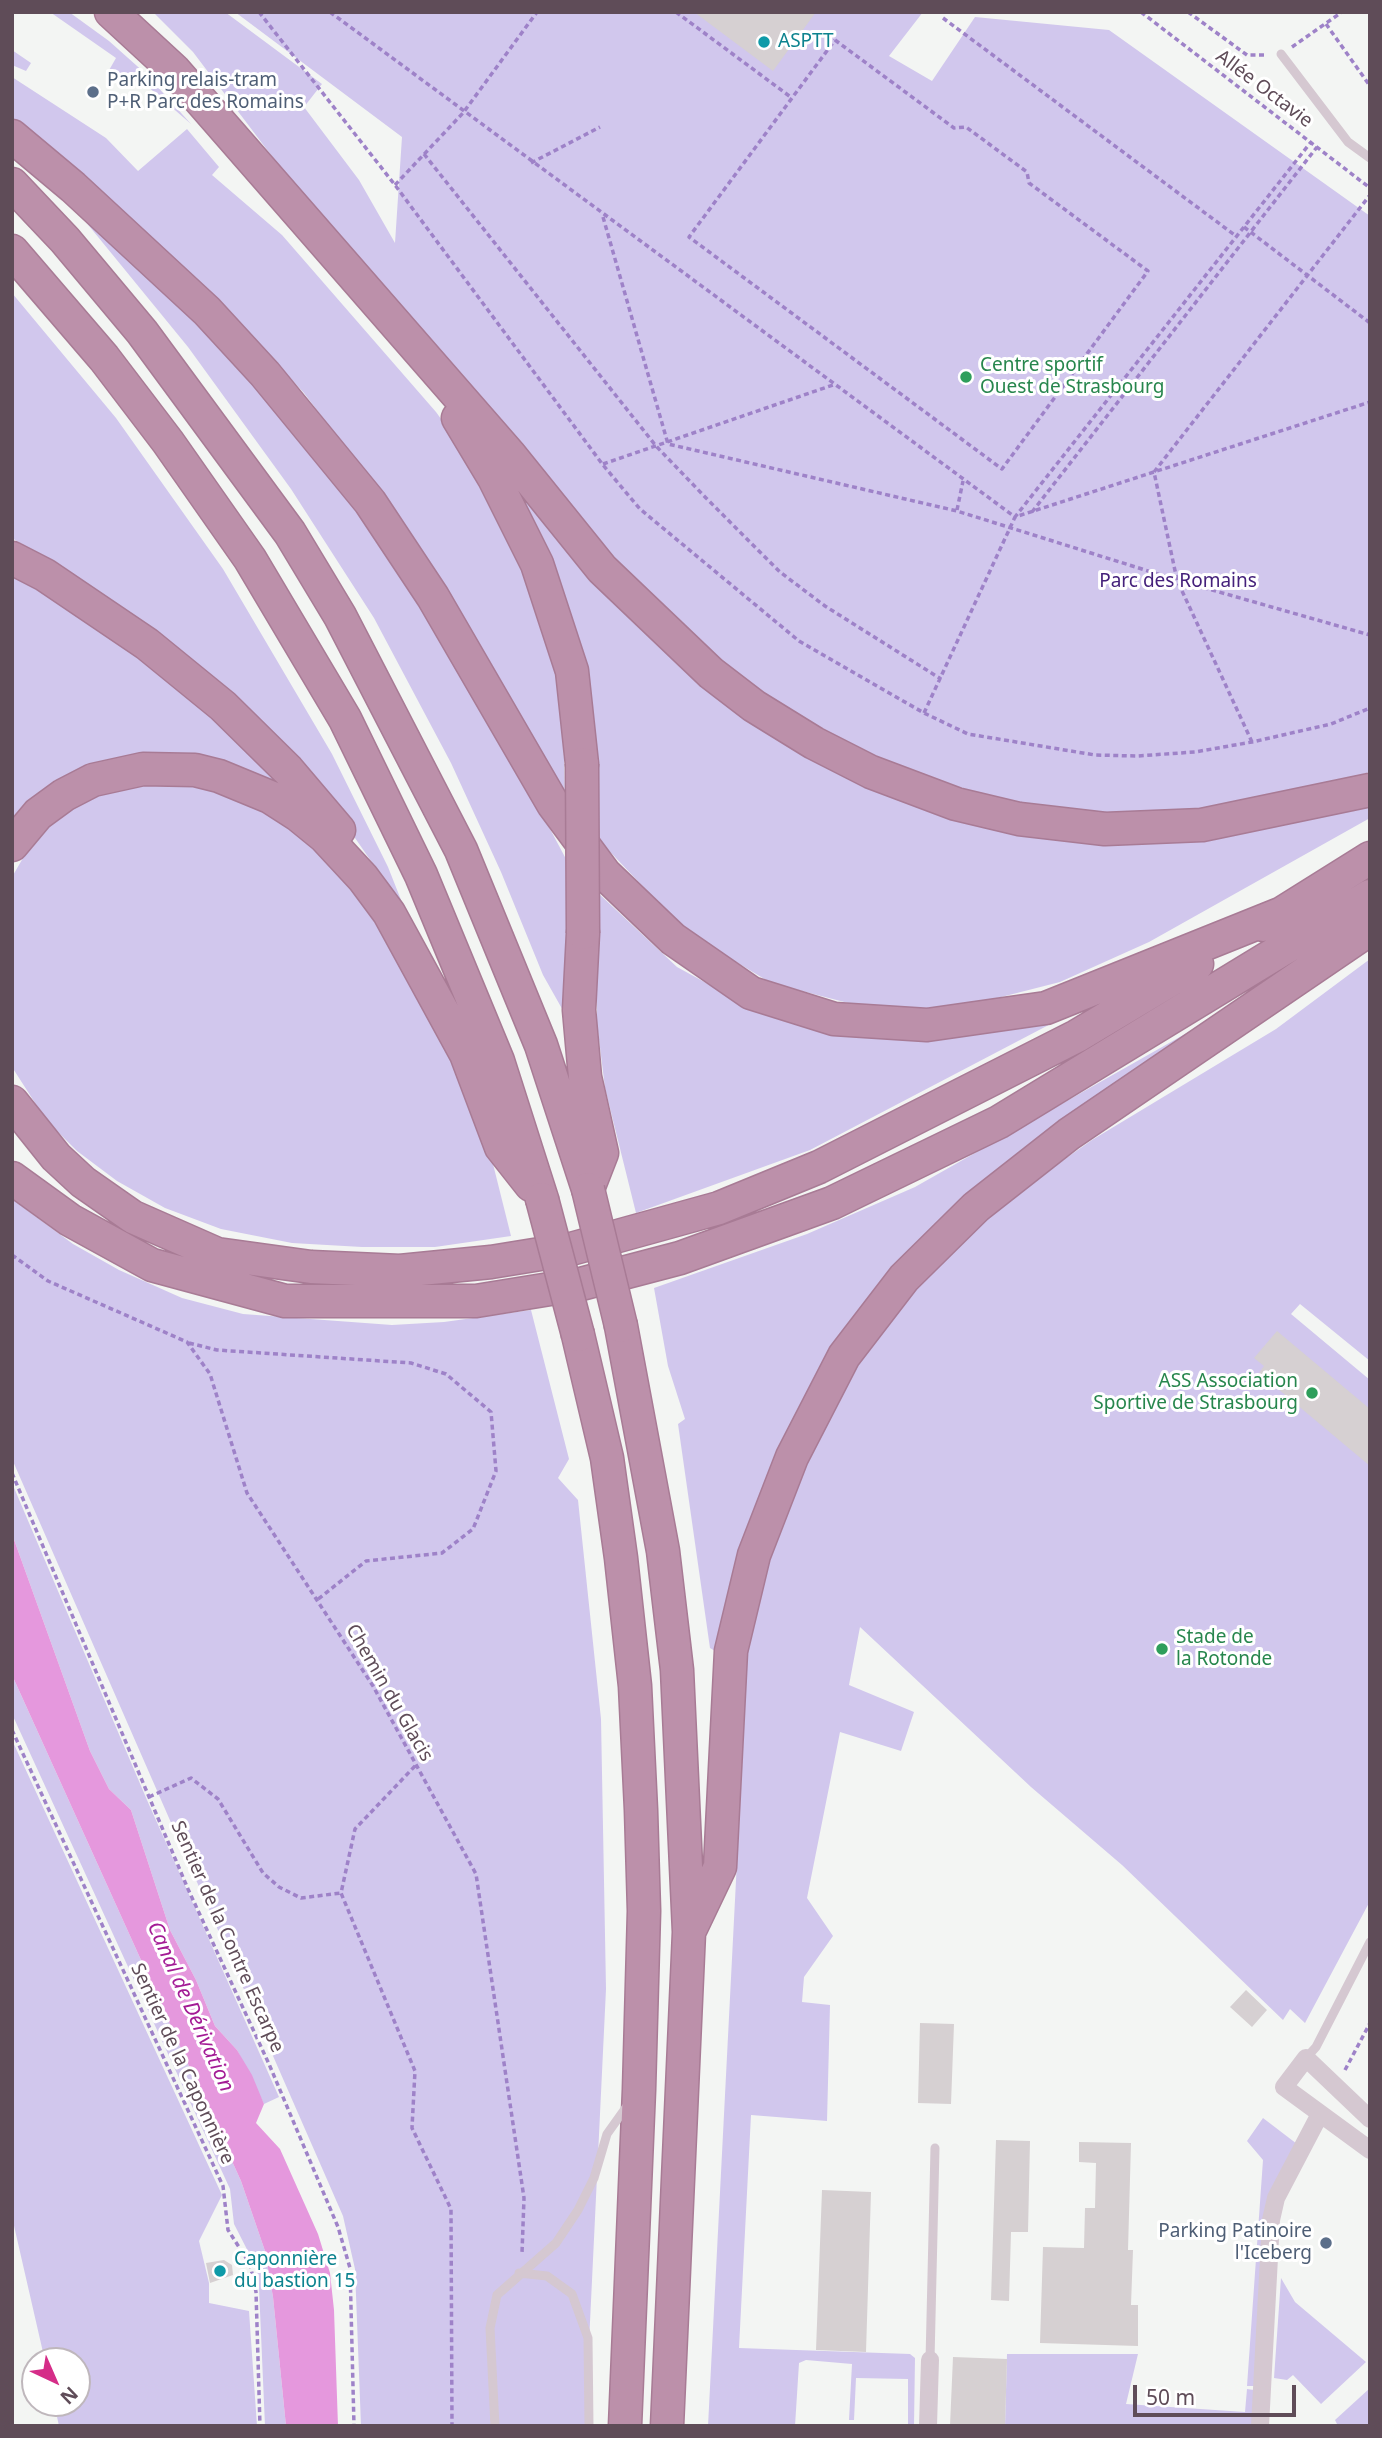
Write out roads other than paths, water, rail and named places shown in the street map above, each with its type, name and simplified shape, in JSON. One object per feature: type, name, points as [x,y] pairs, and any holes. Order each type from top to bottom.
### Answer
[{"type":"highway","points":[[111,12],[174,70],[510,455],[602,569],[711,673],[784,724],[870,772],[956,804],[1018,819],[1105,829],[1202,825],[1370,790]]},
{"type":"highway","points":[[138,12],[160,32],[220,99],[286,198]]},
{"type":"highway","points":[[12,136],[73,187],[207,311],[265,374],[370,502],[433,597],[553,804],[605,874],[673,939],[751,993],[834,1020],[927,1025],[1046,1008],[1280,914]]},
{"type":"highway","points":[[12,184],[65,240],[142,332],[290,533],[340,616],[461,850],[541,1045],[588,1189],[621,1326],[655,1500],[675,1657],[689,1932],[669,2423]]},
{"type":"highway","points":[[12,251],[104,358],[168,442],[250,559],[345,719],[421,875],[488,1037],[542,1199],[607,1458],[635,1685],[644,1911],[625,2426]]},
{"type":"highway","points":[[417,349],[494,478],[537,564],[572,671],[582,764],[583,933],[579,1010],[585,1077],[602,1153],[588,1189]]},
{"type":"highway","points":[[12,558],[45,575],[147,644],[223,706],[288,770],[346,838],[363,878]]},
{"type":"highway","points":[[12,845],[38,814],[64,795],[93,780],[143,769],[195,770],[247,785],[279,803],[325,837],[363,878],[389,913],[466,1054],[501,1147],[542,1199]]},
{"type":"highway","points":[[12,1102],[40,1139],[83,1182],[134,1217],[217,1254],[311,1267],[400,1271],[491,1262],[571,1249],[719,1208],[819,1167],[1077,1036],[1370,859]]},
{"type":"highway","points":[[12,1178],[70,1220],[152,1265],[285,1301],[476,1301],[581,1284],[680,1258],[832,1203],[999,1122],[1370,896]]},
{"type":"highway","points":[[689,1932],[720,1867],[731,1651],[754,1555],[792,1457],[844,1356],[904,1278],[976,1207],[1069,1134],[1370,929]]},
{"type":"highway","points":[[12,1161],[41,1198]]},
{"type":"street","points":[[1370,2119],[1306,2058],[1283,2087],[1370,2150]]},
{"type":"street","points":[[1260,2426],[1271,2220],[1276,2198],[1320,2114]]},
{"type":"street","points":[[928,2426],[930,2360]]},
{"type":"lane","points":[[1281,54],[1330,121],[1370,158]]},
{"type":"lane","points":[[1360,151],[1370,144]]},
{"type":"lane","points":[[1306,2058],[1316,2047],[1370,1942]]},
{"type":"lane","points":[[495,2426],[491,2329],[497,2295],[556,2243],[578,2210],[594,2178],[607,2134],[639,2090]]},
{"type":"lane","points":[[930,2360],[935,2148]]},
{"type":"lane","points":[[519,2273],[547,2276],[572,2294],[588,2337],[589,2426]]},
{"type":"water","name":"Canal de Dérivation","points":[[12,1534],[90,1751],[109,1789],[131,1810],[170,1930],[196,1980],[215,2026],[237,2050],[252,2075],[264,2104],[256,2123],[280,2149],[318,2234],[330,2273],[334,2310],[338,2426],[286,2426],[273,2297],[265,2251],[241,2181],[12,1675]]},
{"type":"place","name":"ASPTT","points":[[764,42]]},
{"type":"place","name":"Parking relais-tram P+R Parc des Romains","points":[[93,92]]},
{"type":"place","name":"Centre sportif Ouest de Strasbourg","points":[[966,377]]},
{"type":"place","name":"ASS Association Sportive de Strasbourg","points":[[1312,1393]]},
{"type":"place","name":"Stade de la Rotonde","points":[[1162,1649]]},
{"type":"place","name":"Parking Patinoire l'Iceberg","points":[[1326,2243]]},
{"type":"place","name":"Caponnière du bastion 15","points":[[220,2271]]},
{"type":"park label","name":"Parc des Romains","points":[[1178,582]]}]
